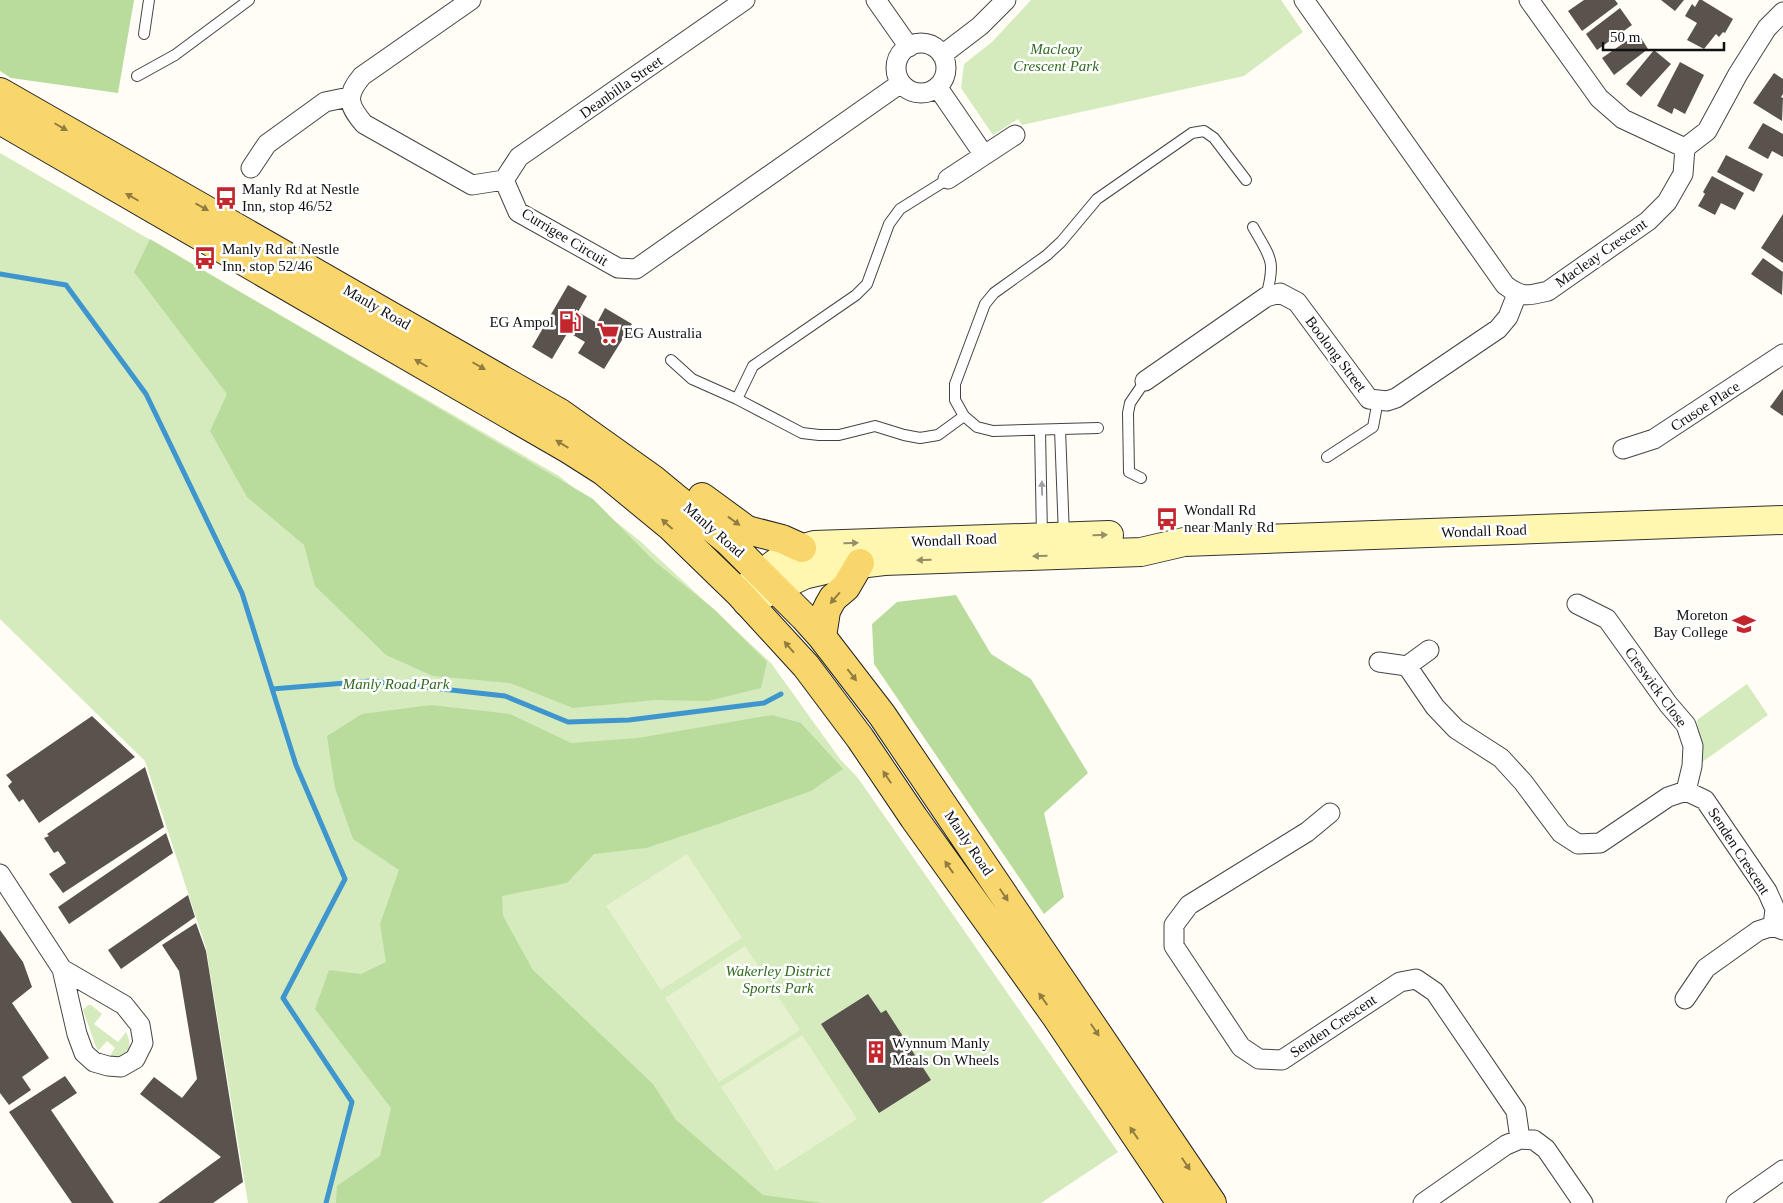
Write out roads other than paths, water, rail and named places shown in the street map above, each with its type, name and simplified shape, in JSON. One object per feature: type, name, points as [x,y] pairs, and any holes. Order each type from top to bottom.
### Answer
[{"type":"main road","name":"Manly Road","points":[[0,92],[411,326],[576,424],[692,509],[769,580],[822,637],[882,715],[1212,1203]]},
{"type":"main road","name":"Manly Road","points":[[0,120],[570,450],[603,471],[671,527],[744,598],[806,666],[860,738],[914,818],[1055,1015],[1181,1203]]},
{"type":"main road","points":[[576,424],[598,426],[618,435],[747,530],[782,539],[802,548]]},
{"type":"main road","name":"Wondall Road","points":[[769,580],[795,578],[819,570],[860,563],[1142,552],[1184,542],[1783,520]]},
{"type":"main road","name":"Wondall Road","points":[[744,598],[769,580],[780,559],[802,548],[827,544],[1140,534],[1184,542]]},
{"type":"main road","points":[[822,637],[826,611],[829,605],[833,598],[846,587],[860,563]]},
{"type":"street","points":[[471,0],[362,76],[352,87],[350,97],[354,112],[364,124],[472,185],[504,180]]},
{"type":"street","name":"Deanbilla Street","points":[[504,180],[519,157],[745,0]]},
{"type":"street","points":[[876,0],[909,47]]},
{"type":"street","points":[[942,55],[980,26],[1006,0]]},
{"type":"street","points":[[1304,0],[1505,285],[1517,294]]},
{"type":"street","points":[[1529,0],[1599,98],[1623,119],[1685,148],[1707,131],[1738,74],[1767,28],[1783,12]]},
{"type":"street","points":[[917,44],[928,44],[936,48],[942,55],[946,69],[944,78],[938,88],[930,92],[918,93],[910,91],[901,83],[897,75],[897,61],[901,54],[909,47],[917,44]]},
{"type":"street","name":"Currigee Circuit","points":[[504,180],[518,212],[618,268],[636,269],[901,83]]},
{"type":"street","points":[[938,88],[984,155]]},
{"type":"street","points":[[251,168],[267,144],[325,102],[350,97]]},
{"type":"street","points":[[948,179],[1014,135]]},
{"type":"street","name":"Macleay Crescent","points":[[1517,294],[1530,296],[1548,291],[1648,221],[1667,202],[1683,174],[1685,148]]},
{"type":"street","name":"Boolong Street","points":[[1266,297],[1280,292],[1297,302],[1369,399],[1387,401],[1396,398],[1498,329],[1508,317],[1517,294]]},
{"type":"street","points":[[1145,381],[1266,297]]},
{"type":"street","name":"Crusoe Place","points":[[1623,449],[1654,439],[1783,354]]},
{"type":"street","name":"Creswick Close","points":[[1577,604],[1607,619],[1668,704],[1686,725],[1693,746],[1692,766],[1686,791]]},
{"type":"street","points":[[1379,662],[1407,666],[1429,650]]},
{"type":"street","points":[[1407,666],[1435,707],[1456,729],[1501,758],[1523,782],[1561,833],[1578,844],[1600,843],[1668,796],[1686,791]]},
{"type":"street","name":"Senden Crescent","points":[[1686,791],[1706,800],[1767,891],[1775,908],[1778,928]]},
{"type":"street","name":"Senden Crescent","points":[[1330,813],[1307,832],[1189,905],[1174,925],[1174,946],[1240,1047],[1259,1059],[1282,1060],[1400,982],[1416,979],[1436,992],[1516,1111],[1520,1139]]},
{"type":"street","points":[[0,874],[62,968],[77,1034],[84,1053],[94,1062],[108,1066],[121,1067],[135,1059],[143,1043],[140,1026],[124,1005],[62,968]]},
{"type":"street","points":[[1685,998],[1706,968],[1758,931],[1778,928]]},
{"type":"street","points":[[1423,1203],[1506,1145],[1520,1139],[1534,1140],[1546,1149],[1583,1203]]},
{"type":"street","points":[[1736,1203],[1783,1170]]},
{"type":"lane","points":[[144,34],[149,0]]},
{"type":"lane","points":[[137,76],[175,55],[249,0]]},
{"type":"lane","points":[[1098,428],[993,431],[977,426],[964,416],[955,400],[955,384],[985,304],[994,293],[1047,255],[1061,242],[1097,199],[1192,133],[1204,131],[1214,138],[1246,180]]},
{"type":"lane","points":[[737,399],[753,366],[856,295],[867,284],[889,224],[900,209],[948,179]]},
{"type":"lane","points":[[1253,227],[1271,258],[1272,275],[1266,297]]},
{"type":"lane","points":[[671,360],[692,379],[737,399],[802,432],[819,435],[839,435],[875,426],[920,438],[938,435],[964,416]]},
{"type":"lane","points":[[1141,478],[1129,472],[1128,413],[1130,403],[1145,381]]},
{"type":"lane","points":[[1327,457],[1376,430],[1378,400]]},
{"type":"lane","points":[[1053,536],[1060,429]]},
{"type":"lane","points":[[1040,430],[1053,536]]},
{"type":"waterway","points":[[0,274],[66,285],[146,394],[242,593],[296,765],[345,879],[283,998],[352,1102],[326,1203]]},
{"type":"waterway","points":[[272,689],[370,681],[505,696],[568,722],[629,720],[764,703],[781,694]]},
{"type":"place","name":"Manly Rd at Nestle Inn, stop 46/52","points":[[226,198]]},
{"type":"place","name":"Manly Rd at Nestle Inn, stop 52/46","points":[[205,258]]},
{"type":"place","name":"EG Ampol","points":[[570,322]]},
{"type":"place","name":"EG Australia","points":[[608,333]]},
{"type":"place","name":"Wondall Rd near Manly Rd","points":[[1167,519]]},
{"type":"place","name":"Moreton Bay College","points":[[1744,624]]},
{"type":"place","name":"Wynnum Manly Meals On Wheels","points":[[876,1052]]},
{"type":"park label","name":"Macleay Crescent Park","points":[[1056,58]]},
{"type":"park label","name":"Manly Road Park","points":[[396,684]]},
{"type":"park label","name":"Wakerley District Sports Park","points":[[778,980]]}]
